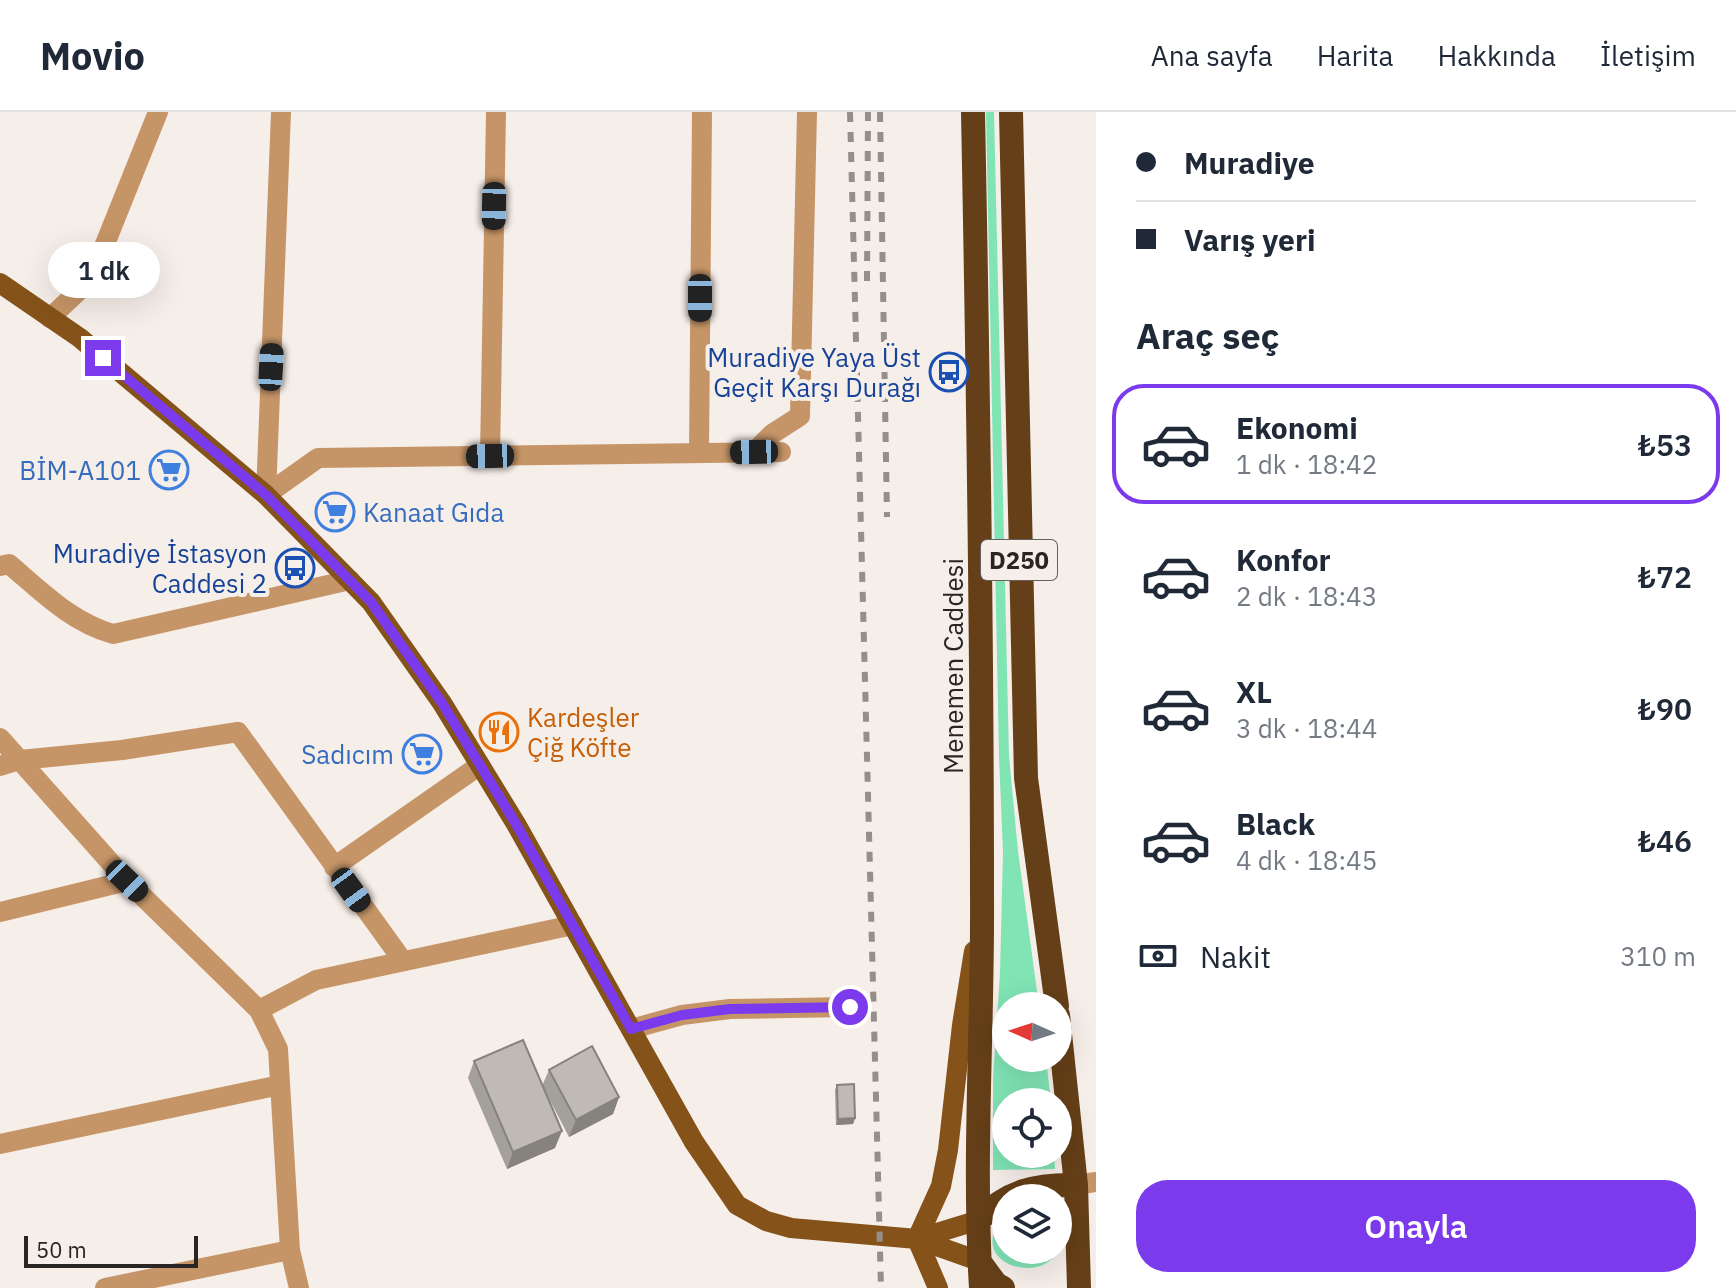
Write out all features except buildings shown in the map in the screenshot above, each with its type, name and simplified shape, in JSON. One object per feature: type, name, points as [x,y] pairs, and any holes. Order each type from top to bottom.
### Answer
[{"type":"highway","name":"Menemen Caddesi","points":[[973,112],[980,498],[981,1288]]},
{"type":"highway","name":"D250","points":[[1011,112],[1026,778],[1055,992]]},
{"type":"highway","points":[[1067,1072],[1086,1184],[1079,1288]]},
{"type":"highway","points":[[979,1220],[1006,1197],[1047,1186],[1086,1184]]},
{"type":"highway","points":[[979,1261],[996,1284],[1003,1288]]},
{"type":"highway","points":[[1057,1288],[1071,1276],[1079,1261]]},
{"type":"main road","points":[[0,283],[80,338],[266,495],[371,602],[442,703],[480,765],[694,1142],[737,1205],[766,1221],[791,1228],[917,1239],[979,1261]]},
{"type":"main road","points":[[938,1288],[917,1239],[941,1186],[948,1150],[962,1025],[982,900]]},
{"type":"main road","points":[[917,1239],[979,1220]]},
{"type":"street","points":[[50,318],[91,279],[158,112]]},
{"type":"street","points":[[266,495],[281,112]]},
{"type":"street","points":[[490,456],[496,112]]},
{"type":"street","points":[[699,453],[702,112]]},
{"type":"street","points":[[754,452],[772,434],[800,416],[807,112]]},
{"type":"street","points":[[266,495],[318,458],[781,452]]},
{"type":"street","points":[[0,566],[9,564],[73,617],[90,627],[113,634],[350,580]]},
{"type":"street","points":[[0,766],[20,760],[122,750],[238,732],[403,961]]},
{"type":"street","points":[[0,738],[127,881],[259,1010],[278,1049],[290,1250],[299,1288]]},
{"type":"street","points":[[334,867],[480,765]]},
{"type":"street","points":[[0,912],[127,881]]},
{"type":"street","points":[[259,1010],[316,980],[573,925]]},
{"type":"street","points":[[631,1029],[682,1015],[730,1009],[850,1007]]},
{"type":"street","points":[[0,1144],[280,1085]]},
{"type":"street","points":[[105,1288],[290,1250]]},
{"type":"green space","points":[[986,112],[994,112],[1009,756],[1037,992],[999,992],[1003,851]]},
{"type":"green space","points":[[993,1072],[1048,1072],[1049,1088],[993,1088]]},
{"type":"green space","points":[[993,1168],[1055,1169],[993,1170]]},
{"type":"green space","points":[[1009,1264],[1042,1264],[1036,1267],[1022,1268]]},
{"type":"railway","points":[[850,112],[881,1288]]},
{"type":"railway","points":[[867,281],[868,112]]},
{"type":"railway","points":[[880,112],[887,517]]},
{"type":"place","name":"Muradiye Yaya Üst Geçit Karşı Durağı","points":[[949,372]]},
{"type":"place","name":"BİM-A101","points":[[169,470]]},
{"type":"place","name":"Kanaat Gıda","points":[[335,512]]},
{"type":"place","name":"Muradiye İstasyon Caddesi 2","points":[[295,568]]},
{"type":"place","name":"Kardeşler Çiğ Köfte","points":[[499,732]]},
{"type":"place","name":"Sadıcım","points":[[422,754]]},
{"type":"route","points":[[103,358],[266,495],[371,602],[442,703],[516,824],[631,1029],[682,1015],[730,1009],[850,1007]]}]
